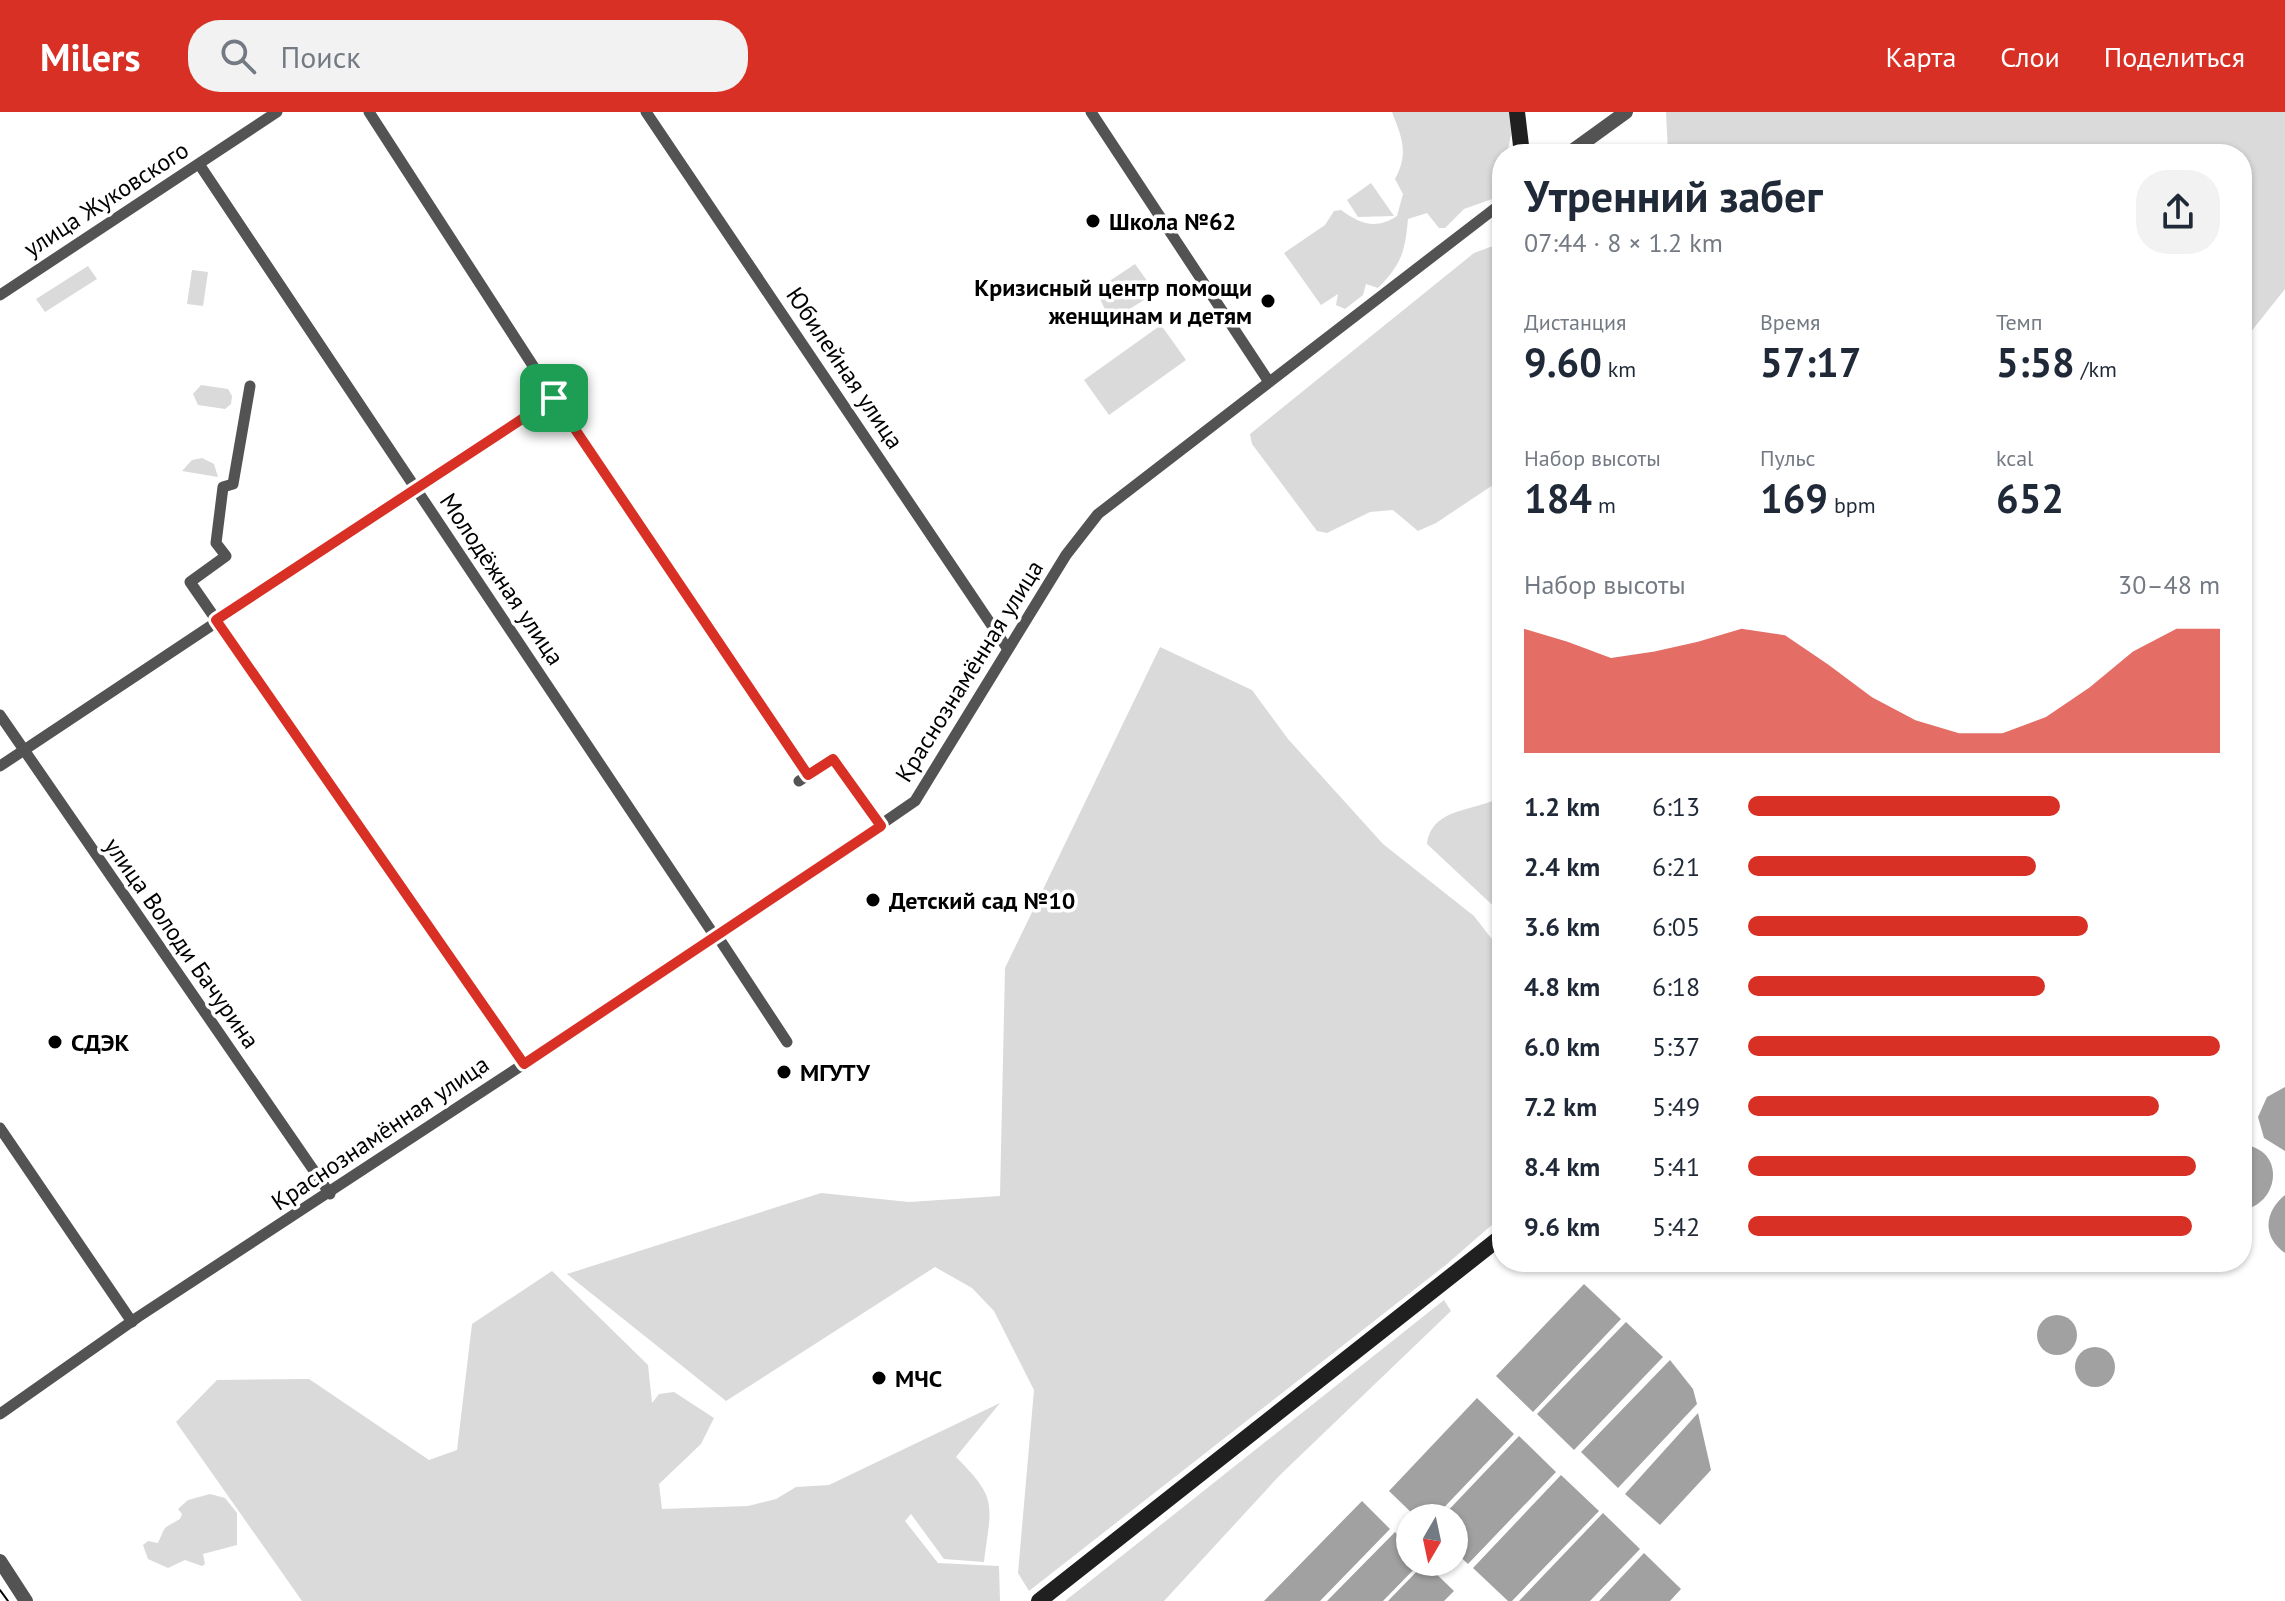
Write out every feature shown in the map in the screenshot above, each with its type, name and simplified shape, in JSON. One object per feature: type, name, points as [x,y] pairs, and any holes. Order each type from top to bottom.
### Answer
[{"type":"main road","points":[[1517,112],[1521,144]]},
{"type":"main road","points":[[1039,1601],[1492,1244]]},
{"type":"street","name":"улица Жуковского","points":[[0,295],[277,112]]},
{"type":"street","points":[[369,112],[803,778],[833,759],[881,826]]},
{"type":"street","name":"Юбилейная улица","points":[[646,112],[1007,648]]},
{"type":"street","points":[[1091,112],[1269,382]]},
{"type":"street","points":[[1582,144],[1626,112]]},
{"type":"street","name":"Молодёжная улица","points":[[199,164],[787,1042]]},
{"type":"street","name":"Краснознамённая улица","points":[[0,1414],[132,1322],[717,937],[881,826],[922,793],[1007,648],[1066,555],[1098,514],[1492,211]]},
{"type":"street","points":[[250,386],[233,484],[223,487],[216,543],[226,556],[190,582],[524,1064]]},
{"type":"street","points":[[0,766],[554,398]]},
{"type":"street","name":"улица Володи Бачурина","points":[[0,715],[330,1194]]},
{"type":"street","points":[[0,1128],[132,1322]]},
{"type":"street","points":[[0,1561],[26,1601]]},
{"type":"shaded area","points":[[1392,112],[1510,112],[1509,144],[1492,144],[1492,199],[1464,209],[1445,228],[1439,228],[1427,213],[1408,219],[1401,256],[1378,288],[1366,284],[1363,295],[1345,309],[1336,305],[1338,294],[1321,305],[1284,253],[1325,225],[1334,211],[1341,210],[1368,224],[1382,223],[1397,216],[1403,194],[1395,179],[1403,153]]},
{"type":"shaded area","points":[[1666,112],[2285,112],[2285,289],[2252,330],[2252,144],[1668,144]]},
{"type":"shaded area","points":[[1371,183],[1394,216],[1358,217],[1347,200]]},
{"type":"shaded area","points":[[1492,246],[1492,486],[1436,523],[1418,531],[1393,510],[1370,512],[1327,533],[1317,531],[1252,444],[1250,434],[1474,253]]},
{"type":"shaded area","points":[[1135,264],[1153,289],[1152,295],[1115,318],[1109,318],[1096,290]]},
{"type":"shaded area","points":[[88,266],[97,279],[45,312],[36,299]]},
{"type":"shaded area","points":[[192,270],[208,272],[203,306],[187,304]]},
{"type":"shaded area","points":[[1161,325],[1186,360],[1109,415],[1084,380]]},
{"type":"shaded area","points":[[201,385],[228,389],[232,396],[231,404],[225,409],[198,405],[193,394]]},
{"type":"shaded area","points":[[202,458],[214,464],[218,477],[182,471],[192,460]]},
{"type":"shaded area","points":[[1160,647],[1252,690],[1288,739],[1383,844],[1474,916],[1492,939],[1492,1225],[1447,1264],[1029,1591],[1018,1573],[1034,1390],[994,1311],[972,1288],[935,1267],[726,1401],[567,1274],[821,1193],[909,1202],[1000,1196],[1005,968]]},
{"type":"shaded area","points":[[1490,802],[1492,905],[1427,844],[1437,823],[1445,817]]},
{"type":"shaded area","points":[[2285,1087],[2285,1151],[2264,1138],[2258,1117],[2267,1097]]},
{"type":"shaded area","points":[[2252,1147],[2265,1155],[2273,1175],[2266,1196],[2252,1207]]},
{"type":"shaded area","points":[[2285,1195],[2285,1253],[2272,1240],[2268,1224],[2273,1209]]},
{"type":"shaded area","points":[[552,1271],[648,1365],[652,1403],[659,1394],[674,1392],[714,1418],[701,1444],[659,1484],[662,1509],[748,1506],[776,1499],[796,1487],[829,1485],[1000,1403],[956,1457],[980,1483],[989,1504],[984,1562],[944,1559],[911,1514],[905,1521],[938,1563],[999,1566],[1000,1601],[302,1601],[176,1422],[217,1380],[309,1379],[429,1460],[457,1450],[472,1324]]},
{"type":"shaded area","points":[[1584,1284],[1621,1319],[1533,1412],[1496,1376]]},
{"type":"shaded area","points":[[1444,1300],[1451,1311],[1280,1475],[1164,1601],[1065,1601]]},
{"type":"shaded area","points":[[2057,1315],[2071,1321],[2077,1335],[2071,1349],[2057,1355],[2043,1349],[2037,1335],[2043,1321]]},
{"type":"shaded area","points":[[1626,1322],[1663,1357],[1574,1450],[1537,1414]]},
{"type":"shaded area","points":[[2095,1347],[2109,1353],[2115,1367],[2109,1381],[2095,1387],[2081,1381],[2075,1367],[2081,1353]]},
{"type":"shaded area","points":[[1670,1360],[1693,1389],[1697,1404],[1618,1488],[1581,1452]]},
{"type":"shaded area","points":[[1477,1398],[1514,1434],[1447,1504],[1402,1504],[1389,1491]]},
{"type":"shaded area","points":[[1698,1413],[1711,1470],[1660,1525],[1625,1494]]},
{"type":"shaded area","points":[[1519,1436],[1556,1472],[1468,1564],[1468,1504],[1454,1504]]},
{"type":"shaded area","points":[[1561,1475],[1599,1511],[1512,1601],[1508,1601],[1473,1568]]},
{"type":"shaded area","points":[[210,1494],[225,1498],[237,1513],[237,1545],[203,1554],[205,1564],[202,1566],[185,1560],[168,1568],[148,1559],[143,1545],[148,1541],[158,1543],[165,1528],[180,1519],[182,1514],[178,1509],[188,1500]]},
{"type":"shaded area","points":[[1362,1501],[1390,1529],[1320,1601],[1264,1601]]},
{"type":"shaded area","points":[[1603,1513],[1640,1549],[1590,1601],[1519,1601]]},
{"type":"shaded area","points":[[1396,1533],[1396,1576],[1407,1576],[1383,1601],[1327,1601]]},
{"type":"shaded area","points":[[1644,1553],[1681,1589],[1670,1601],[1599,1601]]},
{"type":"shaded area","points":[[1412,1576],[1438,1576],[1454,1591],[1444,1601],[1388,1601]]},
{"type":"tram line","points":[[0,1590],[8,1601]]},
{"type":"place","name":"Школа №62","points":[[1093,221]]},
{"type":"place","name":"Кризисный центр помощи женщинам и детям","points":[[1268,301]]},
{"type":"place","name":"Детский сад №10","points":[[873,900]]},
{"type":"place","name":"СДЭК","points":[[55,1042]]},
{"type":"place","name":"МГУТУ","points":[[784,1072]]},
{"type":"place","name":"МЧС","points":[[879,1378]]},
{"type":"route","points":[[554,398],[808,775],[833,759],[881,826],[524,1064],[216,620],[554,398]]}]
